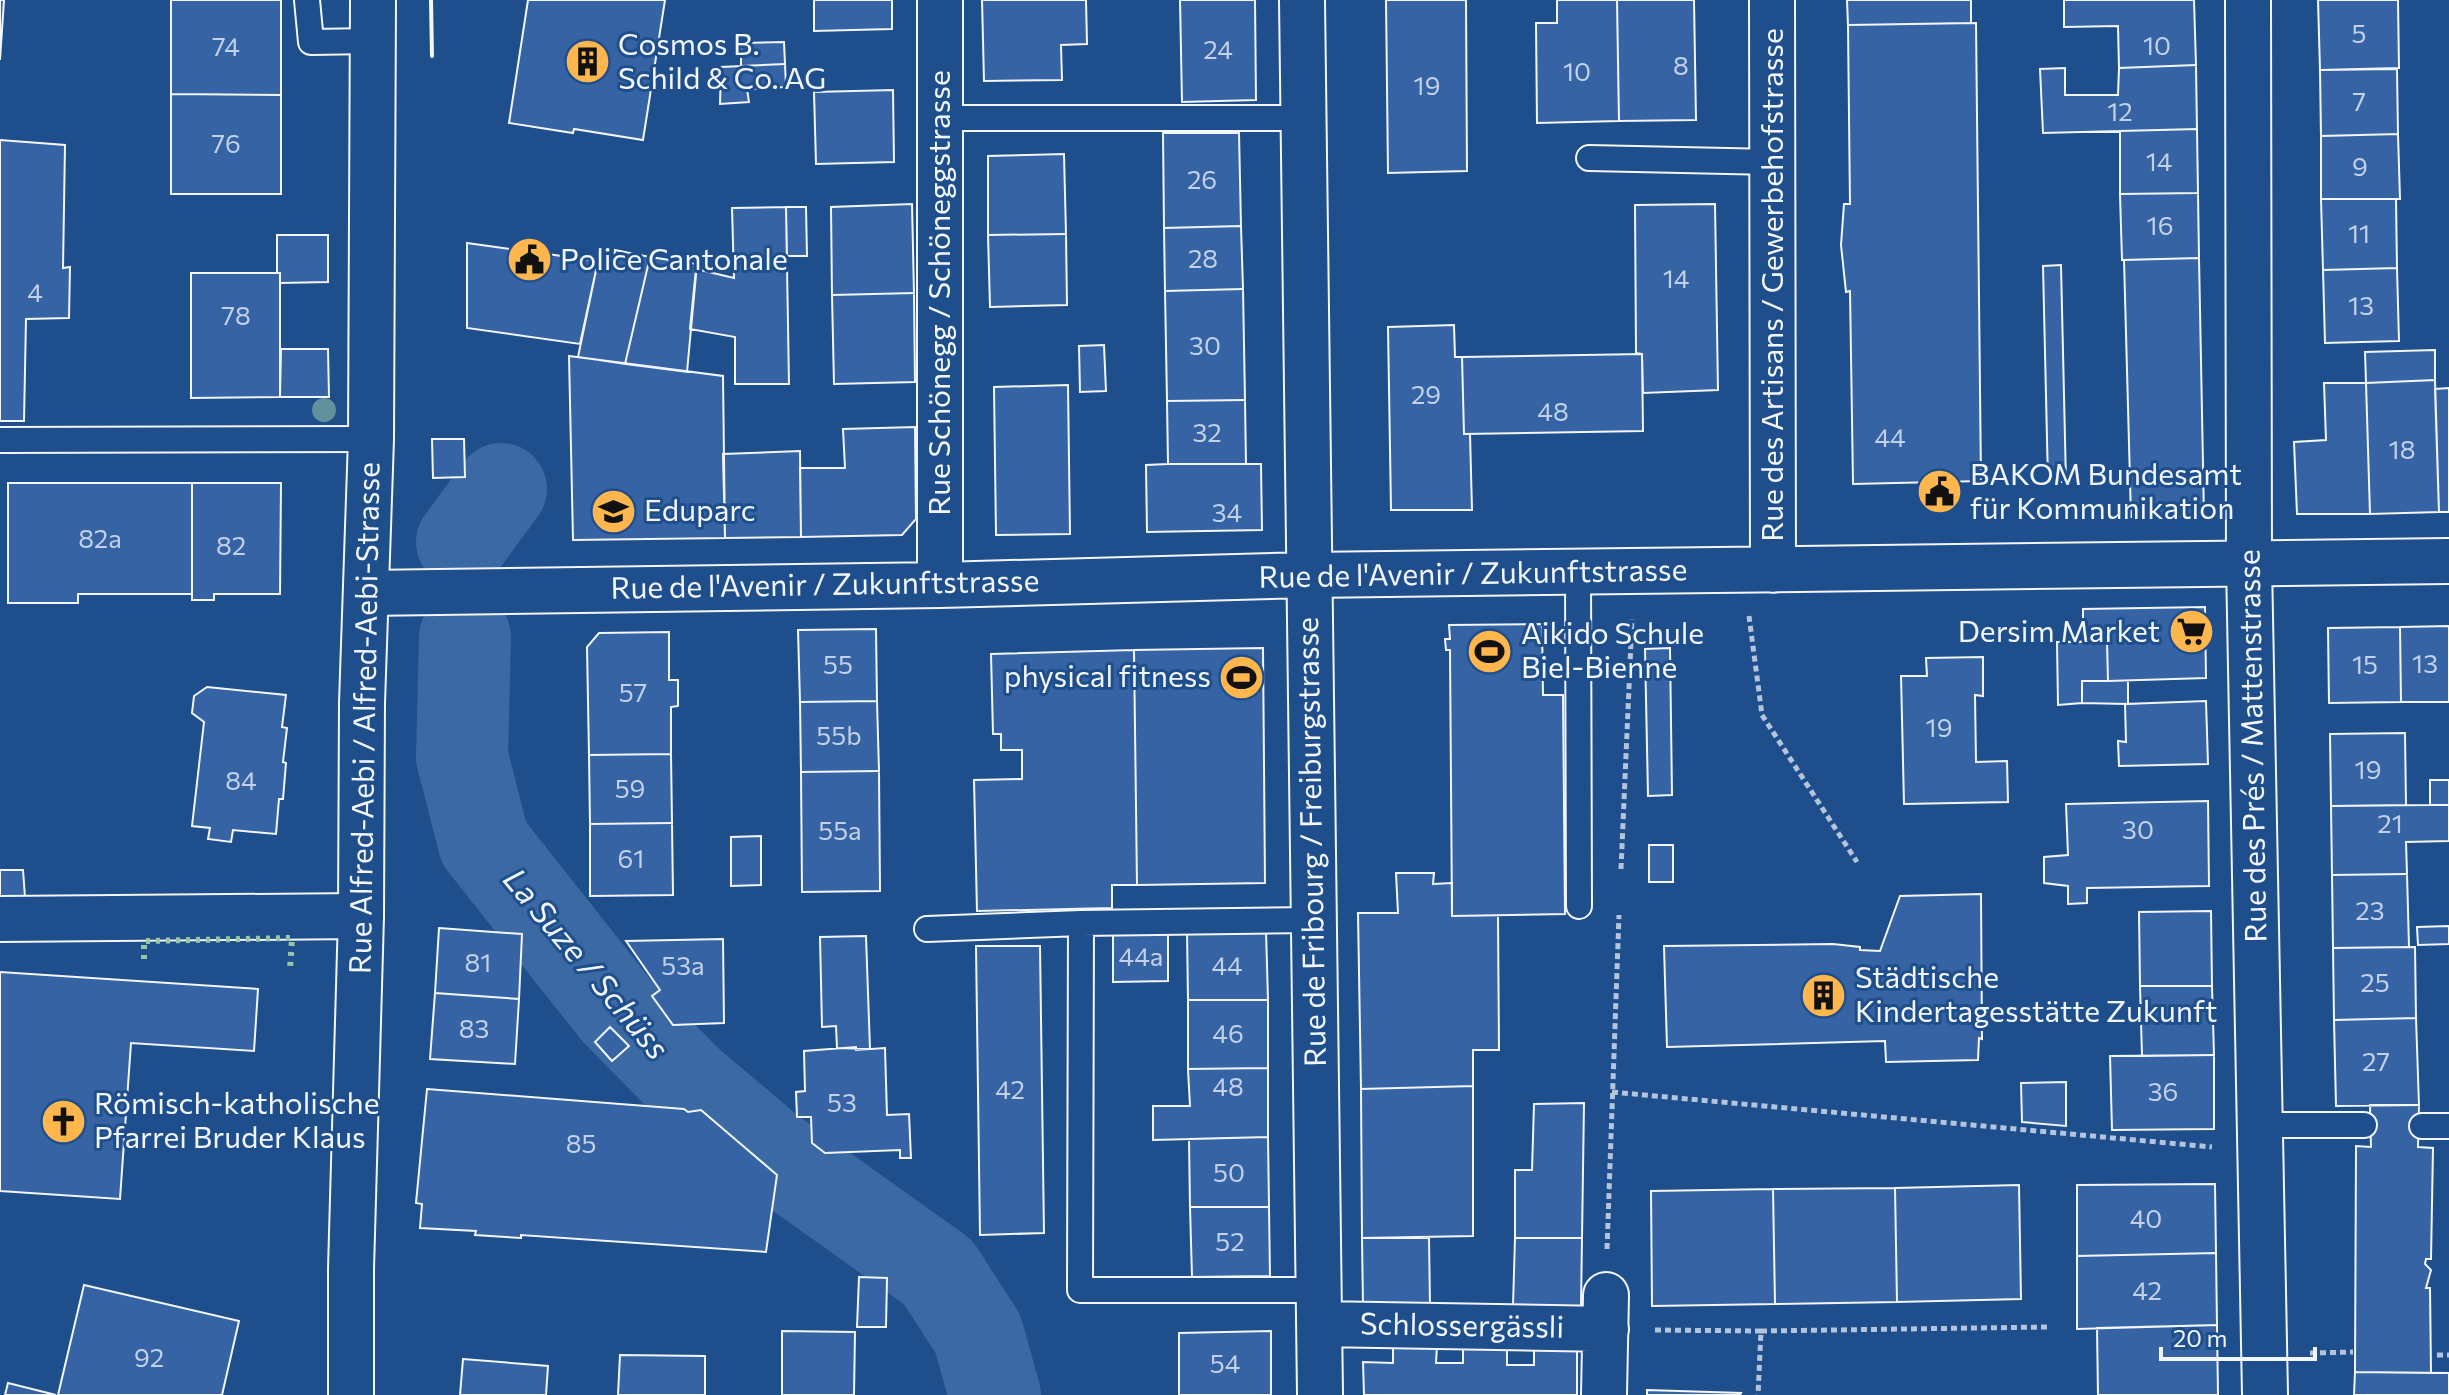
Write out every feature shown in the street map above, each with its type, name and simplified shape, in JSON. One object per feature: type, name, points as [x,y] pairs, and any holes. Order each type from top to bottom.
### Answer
[{"type":"street","name":"Rue Schönegg / Schöneggstrasse","points":[[940,0],[940,585]]},
{"type":"street","name":"Rue de Fribourg / Freiburgstrasse","points":[[1302,0],[1320,1395]]},
{"type":"street","name":"Rue des Artisans / Gewerbehofstrasse","points":[[1772,0],[1773,570]]},
{"type":"street","name":"Rue des Prés / Mattenstrasse","points":[[2248,0],[2249,564],[2243,1136],[2265,1395]]},
{"type":"street","name":"Rue Alfred-Aebi / Alfred-Aebi-Strasse","points":[[351,1395],[362,703],[371,439],[373,20]]},
{"type":"street","name":"Rue de l'Avenir / Zukunftstrasse","points":[[366,593],[940,585],[1308,575],[2449,561]]},
{"type":"street","points":[[0,919],[361,916]]},
{"type":"street","name":"Schlossergässli","points":[[1318,1307],[1606,1312]]},
{"type":"street","points":[[1604,1395],[1606,1312]]},
{"type":"lane","name":"Rue Alfred-Aebi / Alfred-Aebi-Strasse","points":[[307,0],[311,42],[373,20]]},
{"type":"lane","points":[[941,118],[1303,118]]},
{"type":"lane","points":[[1589,158],[1773,162]]},
{"type":"lane","points":[[0,440],[371,439]]},
{"type":"lane","points":[[1578,572],[1579,906]]},
{"type":"lane","points":[[927,929],[1081,923],[1313,920]]},
{"type":"lane","points":[[1081,923],[1080,1290],[1318,1307]]},
{"type":"lane","points":[[2243,1136],[2364,1125]]},
{"type":"lane","points":[[2422,1126],[2449,1126]]},
{"type":"path","points":[[1748,607],[1762,715],[1857,862]]},
{"type":"path","points":[[1621,874],[1632,610]]},
{"type":"path","points":[[1620,906],[1606,1312],[1761,1331],[2047,1327]]},
{"type":"path","points":[[1612,1092],[2243,1136]]},
{"type":"path","points":[[1758,1395],[1761,1331]]},
{"type":"path","points":[[2302,1353],[2353,1352]]},
{"type":"path","points":[[2437,1355],[2449,1355]]},
{"type":"building","points":[[0,0],[4,0],[0,60]]},
{"type":"building","points":[[171,0],[281,0],[281,95],[171,94]]},
{"type":"building","name":"Cosmos B. Schild & Co. AG","points":[[528,0],[665,0],[643,140],[509,123]]},
{"type":"building","points":[[814,0],[892,0],[892,29],[814,31]]},
{"type":"building","points":[[982,0],[1086,0],[1087,44],[1061,45],[1062,80],[984,81]]},
{"type":"building","points":[[1180,0],[1255,0],[1256,100],[1182,102]]},
{"type":"building","points":[[1386,0],[1466,0],[1467,171],[1388,173]]},
{"type":"building","points":[[1557,0],[1617,0],[1619,121],[1537,123],[1536,23],[1557,23]]},
{"type":"building","points":[[1617,0],[1694,0],[1696,120],[1619,121]]},
{"type":"building","points":[[1847,0],[1971,0],[1971,23],[1848,25]]},
{"type":"building","points":[[2064,0],[2194,0],[2196,65],[2119,68],[2118,26],[2064,27]]},
{"type":"building","points":[[2318,0],[2398,0],[2399,68],[2320,70]]},
{"type":"building","points":[[1976,23],[1981,481],[1853,484],[1850,291],[1846,292],[1841,245],[1844,204],[1850,204],[1848,25]]},
{"type":"building","points":[[784,42],[785,64],[741,66],[741,43]]},
{"type":"building","points":[[785,64],[786,87],[747,89],[749,102],[720,104],[721,67]]},
{"type":"building","points":[[2196,65],[2197,129],[2043,133],[2040,69],[2065,68],[2065,95],[2118,95],[2119,68]]},
{"type":"building","points":[[2397,69],[2398,134],[2321,136],[2320,70]]},
{"type":"building","points":[[893,90],[894,162],[816,164],[814,92]]},
{"type":"building","points":[[171,94],[281,95],[281,194],[171,194]]},
{"type":"building","points":[[2197,129],[2198,193],[2120,194],[2120,131]]},
{"type":"building","points":[[1163,133],[1239,133],[1241,226],[1164,228]]},
{"type":"building","points":[[2398,134],[2400,199],[2321,199],[2321,136]]},
{"type":"building","points":[[0,140],[65,145],[63,268],[70,267],[69,318],[26,319],[24,421],[0,421]]},
{"type":"building","points":[[1064,154],[1066,234],[988,235],[988,156]]},
{"type":"building","points":[[2198,193],[2199,258],[2122,260],[2120,194]]},
{"type":"building","points":[[2321,199],[2396,199],[2397,268],[2323,270]]},
{"type":"building","points":[[912,204],[914,293],[832,295],[831,207]]},
{"type":"building","points":[[1715,204],[1718,390],[1643,393],[1642,354],[1636,353],[1635,205]]},
{"type":"building","points":[[786,207],[789,384],[735,384],[735,337],[690,329],[696,269],[734,278],[732,208]]},
{"type":"building","points":[[786,207],[806,207],[807,256],[787,256]]},
{"type":"building","points":[[1241,226],[1243,289],[1165,291],[1164,228]]},
{"type":"building","points":[[1066,234],[1067,305],[990,307],[988,235]]},
{"type":"building","points":[[277,235],[328,235],[328,282],[280,283]]},
{"type":"building","points":[[467,243],[598,261],[580,344],[467,328]]},
{"type":"building","points":[[615,250],[650,257],[625,364],[578,357],[598,261],[614,264]]},
{"type":"building","points":[[650,257],[697,264],[687,372],[625,364]]},
{"type":"building","points":[[2199,258],[2204,516],[2131,517],[2124,260]]},
{"type":"building","points":[[2061,265],[2066,482],[2048,482],[2043,266]]},
{"type":"building","points":[[2397,268],[2399,341],[2325,343],[2323,270]]},
{"type":"building","points":[[191,273],[280,273],[280,397],[191,398]]},
{"type":"building","points":[[1243,289],[1245,400],[1167,401],[1165,291]]},
{"type":"building","points":[[914,293],[915,382],[834,384],[832,295]]},
{"type":"building","points":[[1454,325],[1455,357],[1462,357],[1464,434],[1470,434],[1472,510],[1391,510],[1388,327]]},
{"type":"building","points":[[1104,345],[1106,391],[1080,392],[1079,346]]},
{"type":"building","points":[[281,349],[328,349],[329,397],[280,397]]},
{"type":"building","points":[[2435,350],[2435,380],[2366,383],[2365,352]]},
{"type":"building","points":[[1642,354],[1643,431],[1464,434],[1462,357]]},
{"type":"building","points":[[569,356],[723,376],[725,538],[573,540]]},
{"type":"building","points":[[2435,380],[2439,512],[2370,514],[2366,383]]},
{"type":"building","points":[[2324,383],[2366,383],[2370,514],[2297,514],[2294,442],[2326,440]]},
{"type":"building","points":[[1068,385],[1070,534],[996,535],[994,387]]},
{"type":"building","points":[[2449,388],[2449,512],[2439,512],[2435,389]]},
{"type":"building","points":[[1245,400],[1246,464],[1168,464],[1167,401]]},
{"type":"building","points":[[915,427],[916,519],[902,535],[801,537],[800,468],[845,468],[843,429]]},
{"type":"building","points":[[432,439],[464,439],[465,477],[433,478]]},
{"type":"building","points":[[800,451],[801,537],[725,538],[723,454]]},
{"type":"building","points":[[1261,464],[1262,530],[1147,532],[1146,465]]},
{"type":"building","points":[[8,483],[192,483],[192,594],[78,594],[78,603],[8,603]]},
{"type":"building","points":[[192,483],[281,483],[280,594],[214,594],[214,600],[192,600]]},
{"type":"building","points":[[2205,607],[2206,678],[2108,681],[2107,641],[2083,642],[2083,609]]},
{"type":"building","points":[[1542,624],[1543,695],[1563,695],[1565,914],[1452,916],[1450,650],[1446,650],[1445,639],[1450,639],[1449,625]]},
{"type":"building","points":[[2449,626],[2449,702],[2401,702],[2400,627]]},
{"type":"building","points":[[2400,627],[2401,702],[2329,703],[2328,628]]},
{"type":"building","points":[[876,629],[877,701],[800,702],[798,630]]},
{"type":"building","points":[[669,632],[669,680],[678,680],[678,706],[671,707],[671,754],[589,755],[587,647],[599,633]]},
{"type":"building","points":[[2107,641],[2108,681],[2082,681],[2082,703],[2058,705],[2057,642]]},
{"type":"building","points":[[1263,648],[1265,883],[1137,885],[1134,650]]},
{"type":"building","points":[[1670,648],[1672,795],[1648,796],[1645,649]]},
{"type":"building","points":[[1134,650],[1137,885],[1112,885],[1112,908],[977,911],[974,780],[1022,779],[1022,750],[1001,750],[1001,734],[993,734],[991,654]]},
{"type":"building","points":[[1983,657],[1983,696],[1975,695],[1976,762],[2007,761],[2008,802],[1904,804],[1901,676],[1927,676],[1926,658]]},
{"type":"building","points":[[2082,681],[2128,681],[2128,704],[2082,703]]},
{"type":"building","points":[[207,687],[286,695],[282,727],[287,728],[283,762],[286,763],[276,834],[233,830],[231,842],[208,839],[210,828],[192,826],[204,722],[192,713],[194,696]]},
{"type":"building","points":[[877,701],[879,771],[801,772],[800,702]]},
{"type":"building","points":[[2206,701],[2208,764],[2119,766],[2118,741],[2126,742],[2125,704]]},
{"type":"building","points":[[2405,733],[2406,805],[2331,806],[2330,734]]},
{"type":"building","points":[[671,754],[672,823],[590,824],[589,755]]},
{"type":"building","points":[[879,771],[880,891],[802,892],[801,772]]},
{"type":"building","points":[[2430,780],[2449,780],[2449,805],[2430,805]]},
{"type":"building","points":[[2208,801],[2209,886],[2087,888],[2087,903],[2068,904],[2068,886],[2044,883],[2044,857],[2068,855],[2066,804]]},
{"type":"building","points":[[2449,805],[2449,841],[2406,842],[2407,874],[2332,875],[2331,806]]},
{"type":"building","points":[[672,823],[673,895],[590,896],[590,824]]},
{"type":"building","points":[[761,836],[761,885],[731,886],[731,837]]},
{"type":"building","points":[[1649,845],[1673,845],[1673,882],[1649,882]]},
{"type":"building","points":[[0,870],[23,870],[25,897],[0,897]]},
{"type":"building","points":[[1396,873],[1434,873],[1433,884],[1452,883],[1452,916],[1498,916],[1499,1050],[1473,1050],[1473,1086],[1361,1089],[1358,913],[1398,913]]},
{"type":"building","points":[[2407,874],[2409,947],[2333,948],[2332,875]]},
{"type":"building","name":"Städtische Kindertagesstätte Zukunft","points":[[1981,894],[1982,1039],[1979,1038],[1978,1060],[1886,1062],[1885,1041],[1667,1047],[1664,946],[1833,944],[1880,951],[1900,896]]},
{"type":"building","points":[[2211,911],[2212,986],[2140,986],[2139,912]]},
{"type":"building","points":[[2449,926],[2449,944],[2418,945],[2417,927]]},
{"type":"building","points":[[439,928],[522,934],[519,999],[435,993]]},
{"type":"building","points":[[1266,930],[1268,1000],[1188,1000],[1187,931]]},
{"type":"building","points":[[1168,931],[1168,981],[1113,982],[1113,932]]},
{"type":"building","points":[[866,936],[870,1049],[837,1048],[836,1026],[822,1027],[820,937]]},
{"type":"building","points":[[723,939],[724,1023],[673,1025],[652,996],[660,990],[626,941]]},
{"type":"building","points":[[976,946],[1040,946],[1044,1233],[980,1235]]},
{"type":"building","points":[[2415,947],[2416,1018],[2334,1020],[2333,948]]},
{"type":"building","name":"Römisch-katholische Pfarrei Bruder Klaus","points":[[0,972],[258,989],[254,1051],[131,1043],[120,1199],[0,1191]]},
{"type":"building","points":[[2140,986],[2212,986],[2214,1055],[2142,1056]]},
{"type":"building","points":[[435,993],[519,999],[515,1064],[430,1059]]},
{"type":"building","points":[[1188,1000],[1268,1000],[1268,1068],[1188,1069]]},
{"type":"building","points":[[2416,1018],[2419,1105],[2336,1106],[2334,1020]]},
{"type":"building","points":[[610,1027],[629,1046],[612,1061],[595,1042]]},
{"type":"building","points":[[856,1047],[856,1050],[885,1048],[887,1115],[909,1114],[911,1158],[900,1158],[900,1150],[825,1153],[812,1143],[811,1117],[797,1117],[796,1092],[805,1091],[804,1051]]},
{"type":"building","points":[[2214,1055],[2214,1129],[2112,1130],[2110,1056]]},
{"type":"building","points":[[1268,1068],[1268,1137],[1153,1140],[1153,1106],[1190,1106],[1188,1069]]},
{"type":"building","points":[[2066,1082],[2066,1126],[2022,1122],[2021,1083]]},
{"type":"building","points":[[1473,1086],[1473,1236],[1362,1238],[1361,1089]]},
{"type":"building","points":[[427,1089],[684,1109],[688,1112],[701,1110],[777,1175],[766,1252],[521,1235],[521,1238],[475,1235],[476,1231],[420,1228],[422,1204],[416,1203]]},
{"type":"building","points":[[1584,1103],[1582,1238],[1515,1238],[1515,1170],[1532,1170],[1534,1104]]},
{"type":"building","points":[[2370,1105],[2419,1105],[2418,1147],[2433,1148],[2431,1259],[2426,1259],[2425,1264],[2431,1270],[2426,1288],[2430,1288],[2431,1373],[2355,1372],[2356,1146],[2371,1147]]},
{"type":"building","points":[[1268,1137],[1269,1207],[1190,1207],[1189,1139]]},
{"type":"building","points":[[2215,1184],[2216,1253],[2077,1256],[2077,1185]]},
{"type":"building","points":[[2019,1185],[2021,1299],[1897,1302],[1895,1188]]},
{"type":"building","points":[[1895,1188],[1897,1302],[1775,1304],[1773,1189]]},
{"type":"building","points":[[1773,1189],[1775,1304],[1652,1306],[1651,1191]]},
{"type":"building","points":[[1190,1207],[1269,1207],[1270,1276],[1192,1277]]},
{"type":"building","points":[[1362,1238],[1429,1238],[1430,1305],[1363,1307]]},
{"type":"building","points":[[1515,1238],[1582,1238],[1581,1306],[1513,1306]]},
{"type":"building","points":[[2216,1253],[2217,1325],[2077,1329],[2077,1256]]},
{"type":"building","points":[[859,1277],[887,1278],[886,1327],[857,1327]]},
{"type":"building","points":[[84,1285],[239,1321],[222,1395],[58,1395]]},
{"type":"building","points":[[2217,1325],[2218,1395],[2098,1395],[2097,1328]]},
{"type":"building","points":[[782,1331],[855,1332],[854,1395],[782,1395]]},
{"type":"building","points":[[1271,1331],[1271,1395],[1179,1395],[1179,1333]]},
{"type":"building","points":[[1393,1345],[1437,1345],[1436,1363],[1463,1363],[1463,1345],[1507,1345],[1507,1365],[1534,1365],[1534,1345],[1577,1345],[1577,1395],[1364,1395],[1363,1362],[1393,1363]]},
{"type":"building","points":[[620,1355],[705,1356],[705,1395],[618,1395]]},
{"type":"building","points":[[463,1359],[548,1366],[546,1395],[460,1395]]},
{"type":"building","points":[[2355,1372],[2449,1373],[2449,1395],[2354,1395]]},
{"type":"building","points":[[8,1383],[56,1395],[5,1395]]},
{"type":"building","points":[[1647,1390],[1741,1393],[1647,1395]]},
{"type":"waterway","name":"La Suze / Schüss","points":[[462,542],[501,489]]},
{"type":"waterway","name":"La Suze / Schüss","points":[[465,637],[462,757],[484,843],[617,1011],[686,1081],[771,1153],[938,1272],[978,1334],[995,1395]]},
{"type":"hedge","points":[[144,959],[144,941],[292,938],[290,970]]},
{"type":"wall","points":[[431,0],[432,56]]},
{"type":"place","name":"Cosmos B. Schild & Co. AG","points":[[587,62]]},
{"type":"place","name":"Police Cantonale","points":[[529,260]]},
{"type":"place","name":"BAKOM Bundesamt für Kommunikation","points":[[1939,492]]},
{"type":"place","name":"Eduparc","points":[[613,511]]},
{"type":"place","name":"Dersim Market","points":[[2191,632]]},
{"type":"place","name":"Aikido Schule Biel-Bienne","points":[[1490,651]]},
{"type":"place","name":"physical fitness","points":[[1242,677]]},
{"type":"place","name":"Städtische Kindertagesstätte Zukunft","points":[[1824,995]]},
{"type":"place","name":"Römisch-katholische Pfarrei Bruder Klaus","points":[[63,1121]]}]
